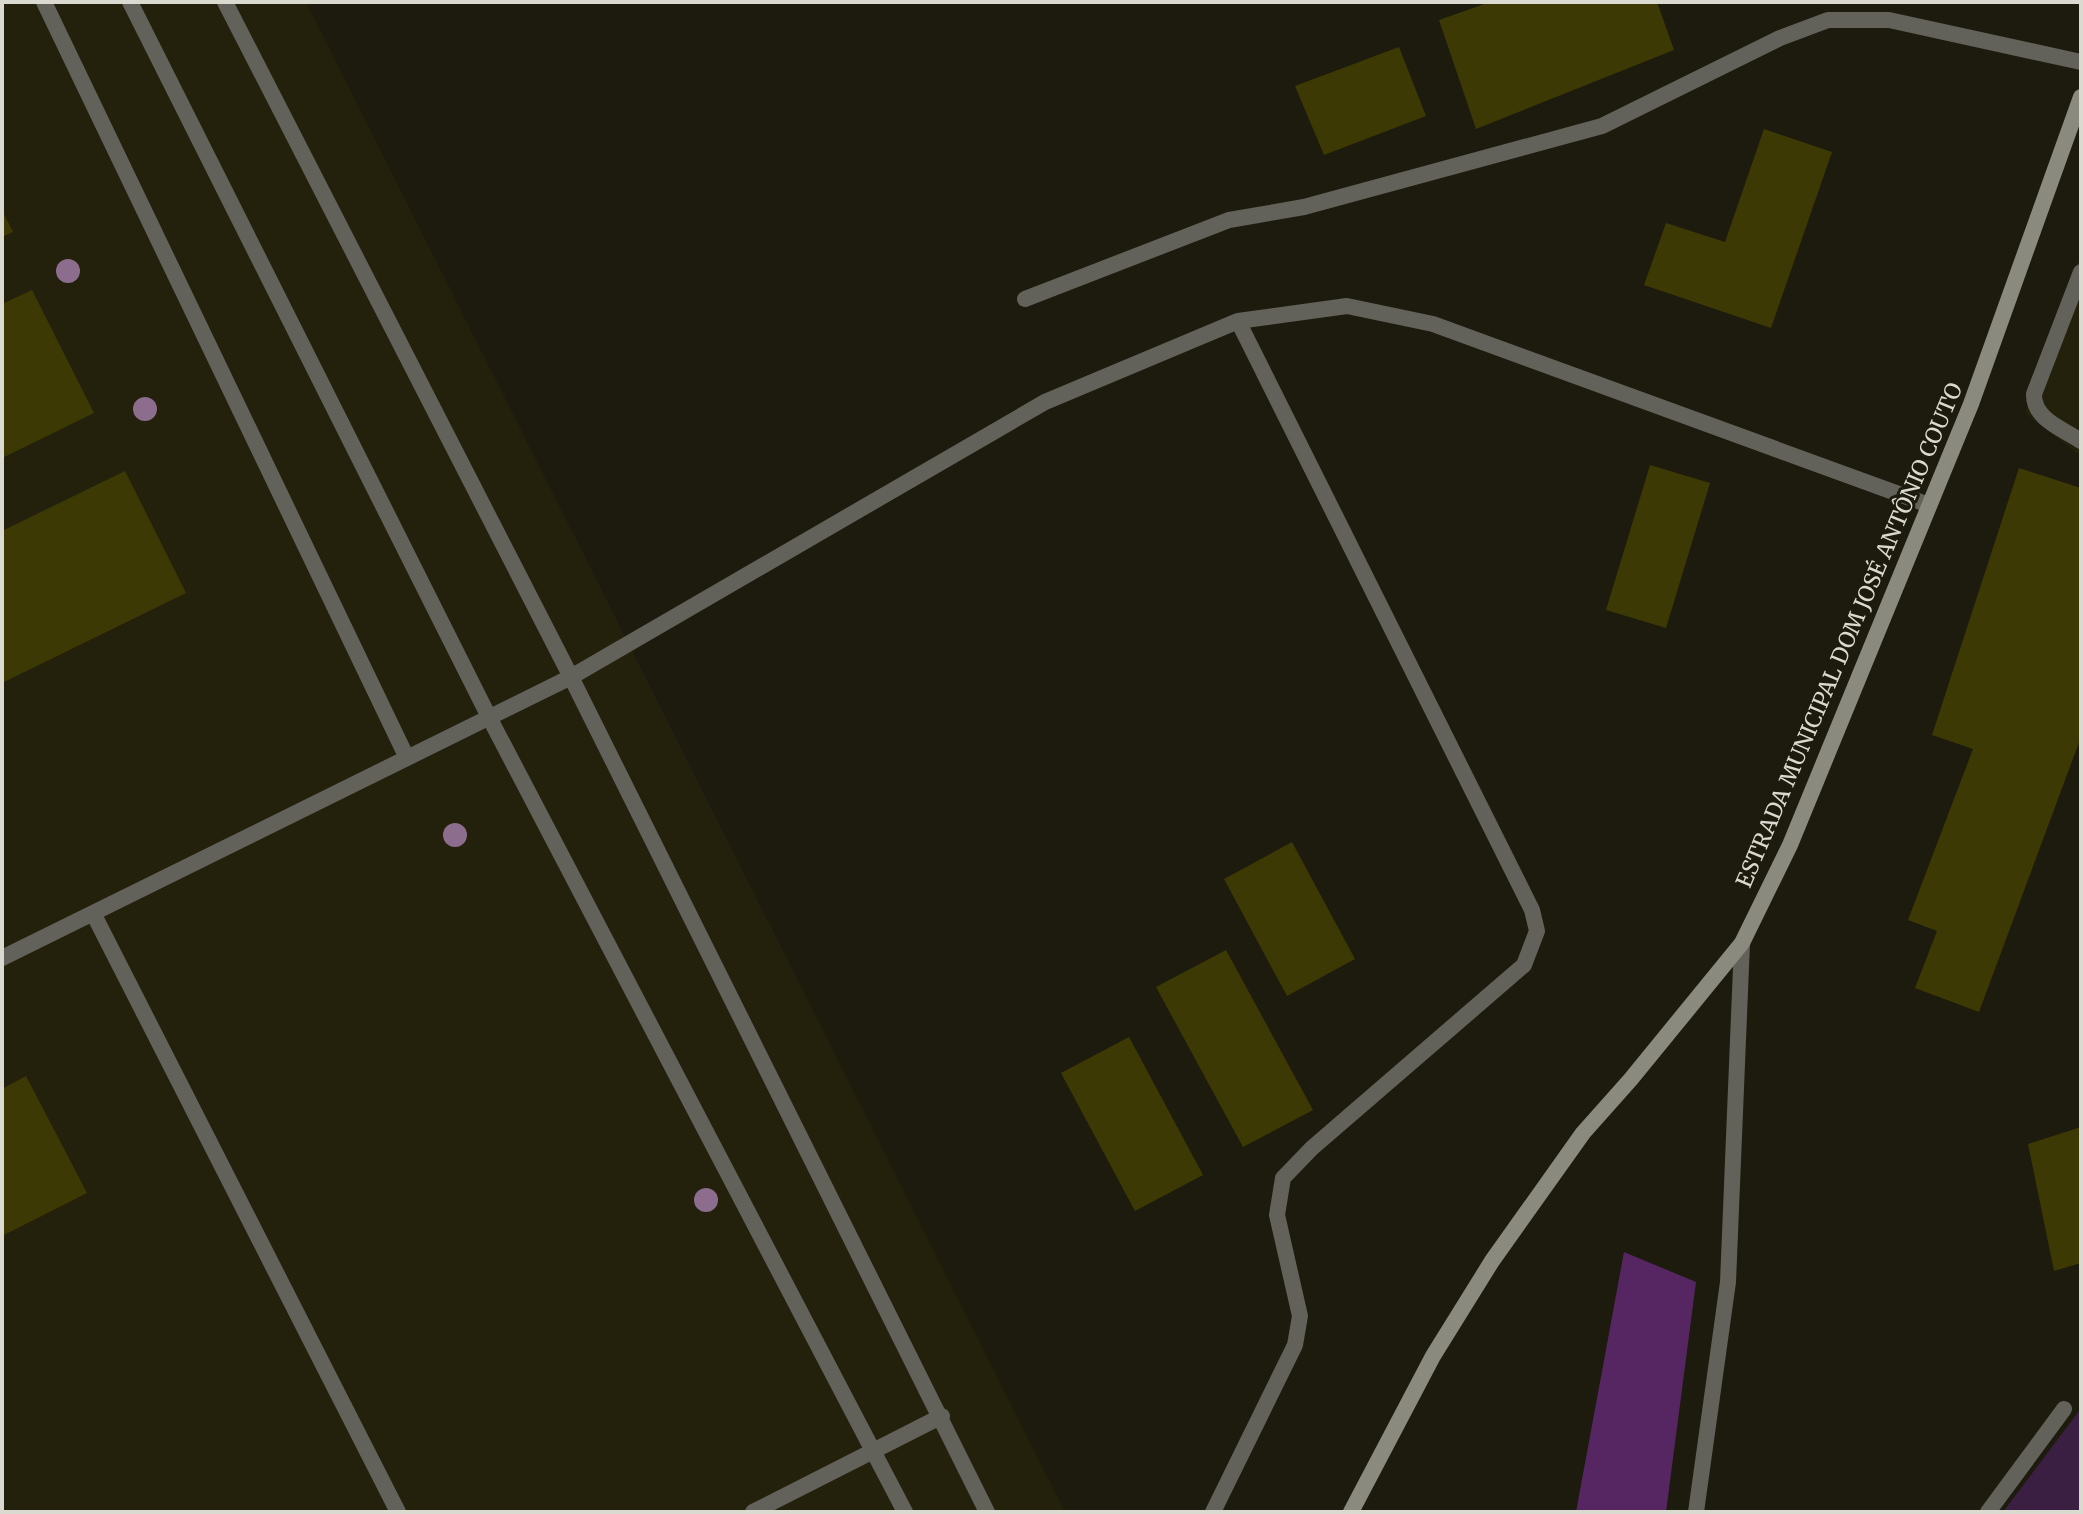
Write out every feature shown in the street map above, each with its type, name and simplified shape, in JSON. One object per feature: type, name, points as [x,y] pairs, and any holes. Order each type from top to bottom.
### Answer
[{"type":"main road","name":"ESTRADA MUNICIPAL DOM JOSÉ ANTÔNIO COUTO","points":[[1351,1512],[1433,1356],[1492,1261],[1583,1133],[1742,943],[1790,845],[1971,404],[2081,97]]},
{"type":"street","points":[[44,2],[407,758]]},
{"type":"street","points":[[130,2],[489,717],[905,1512]]},
{"type":"street","points":[[225,2],[571,677],[942,1416],[987,1512]]},
{"type":"street","points":[[1025,299],[1229,220],[1304,207],[1602,126],[1780,38],[1828,20],[1889,20],[2081,62]]},
{"type":"street","points":[[2081,272],[2034,394],[2034,404],[2040,415],[2081,441]]},
{"type":"street","points":[[2,958],[571,677],[1045,402],[1238,321],[1347,306],[1433,324],[1929,505]]},
{"type":"street","points":[[1213,1512],[1295,1345],[1300,1316],[1277,1215],[1283,1178],[1312,1148],[1524,965],[1537,931],[1532,910],[1238,321]]},
{"type":"street","points":[[94,915],[398,1512]]},
{"type":"street","points":[[1696,1512],[1728,1282],[1742,943]]},
{"type":"street","points":[[1988,1512],[2064,1409]]},
{"type":"street","points":[[753,1512],[942,1416]]},
{"type":"shaded area","points":[[2,2],[306,2],[1065,1512],[2,1512]]},
{"type":"shaded area","points":[[2081,251],[2081,456],[2025,413]]},
{"type":"shaded area","points":[[1624,1252],[1696,1282],[1666,1512],[1576,1512]]},
{"type":"shaded area","points":[[2079,1411],[2081,1512],[2003,1512]]},
{"type":"building","points":[[1490,2],[1657,2],[1674,50],[1476,129],[1439,20]]},
{"type":"building","points":[[1399,47],[1426,116],[1324,155],[1295,86]]},
{"type":"building","points":[[1764,129],[1832,152],[1771,328],[1644,285],[1666,223],[1725,242]]},
{"type":"building","points":[[2,210],[13,232],[2,237]]},
{"type":"building","points":[[32,290],[94,413],[2,458],[2,304]]},
{"type":"building","points":[[1650,465],[1710,483],[1666,628],[1606,610]]},
{"type":"building","points":[[2019,468],[2081,488],[2081,737],[1979,1012],[1915,988],[1937,931],[1908,920],[1973,749],[1932,735]]},
{"type":"building","points":[[125,471],[186,593],[2,683],[2,531]]},
{"type":"building","points":[[1292,842],[1355,959],[1287,996],[1224,879]]},
{"type":"building","points":[[1226,950],[1313,1110],[1243,1147],[1156,987]]},
{"type":"building","points":[[1129,1037],[1203,1175],[1135,1211],[1061,1073]]},
{"type":"building","points":[[26,1076],[87,1193],[2,1236],[2,1089]]},
{"type":"building","points":[[2081,1127],[2081,1263],[2054,1271],[2028,1144]]}]
